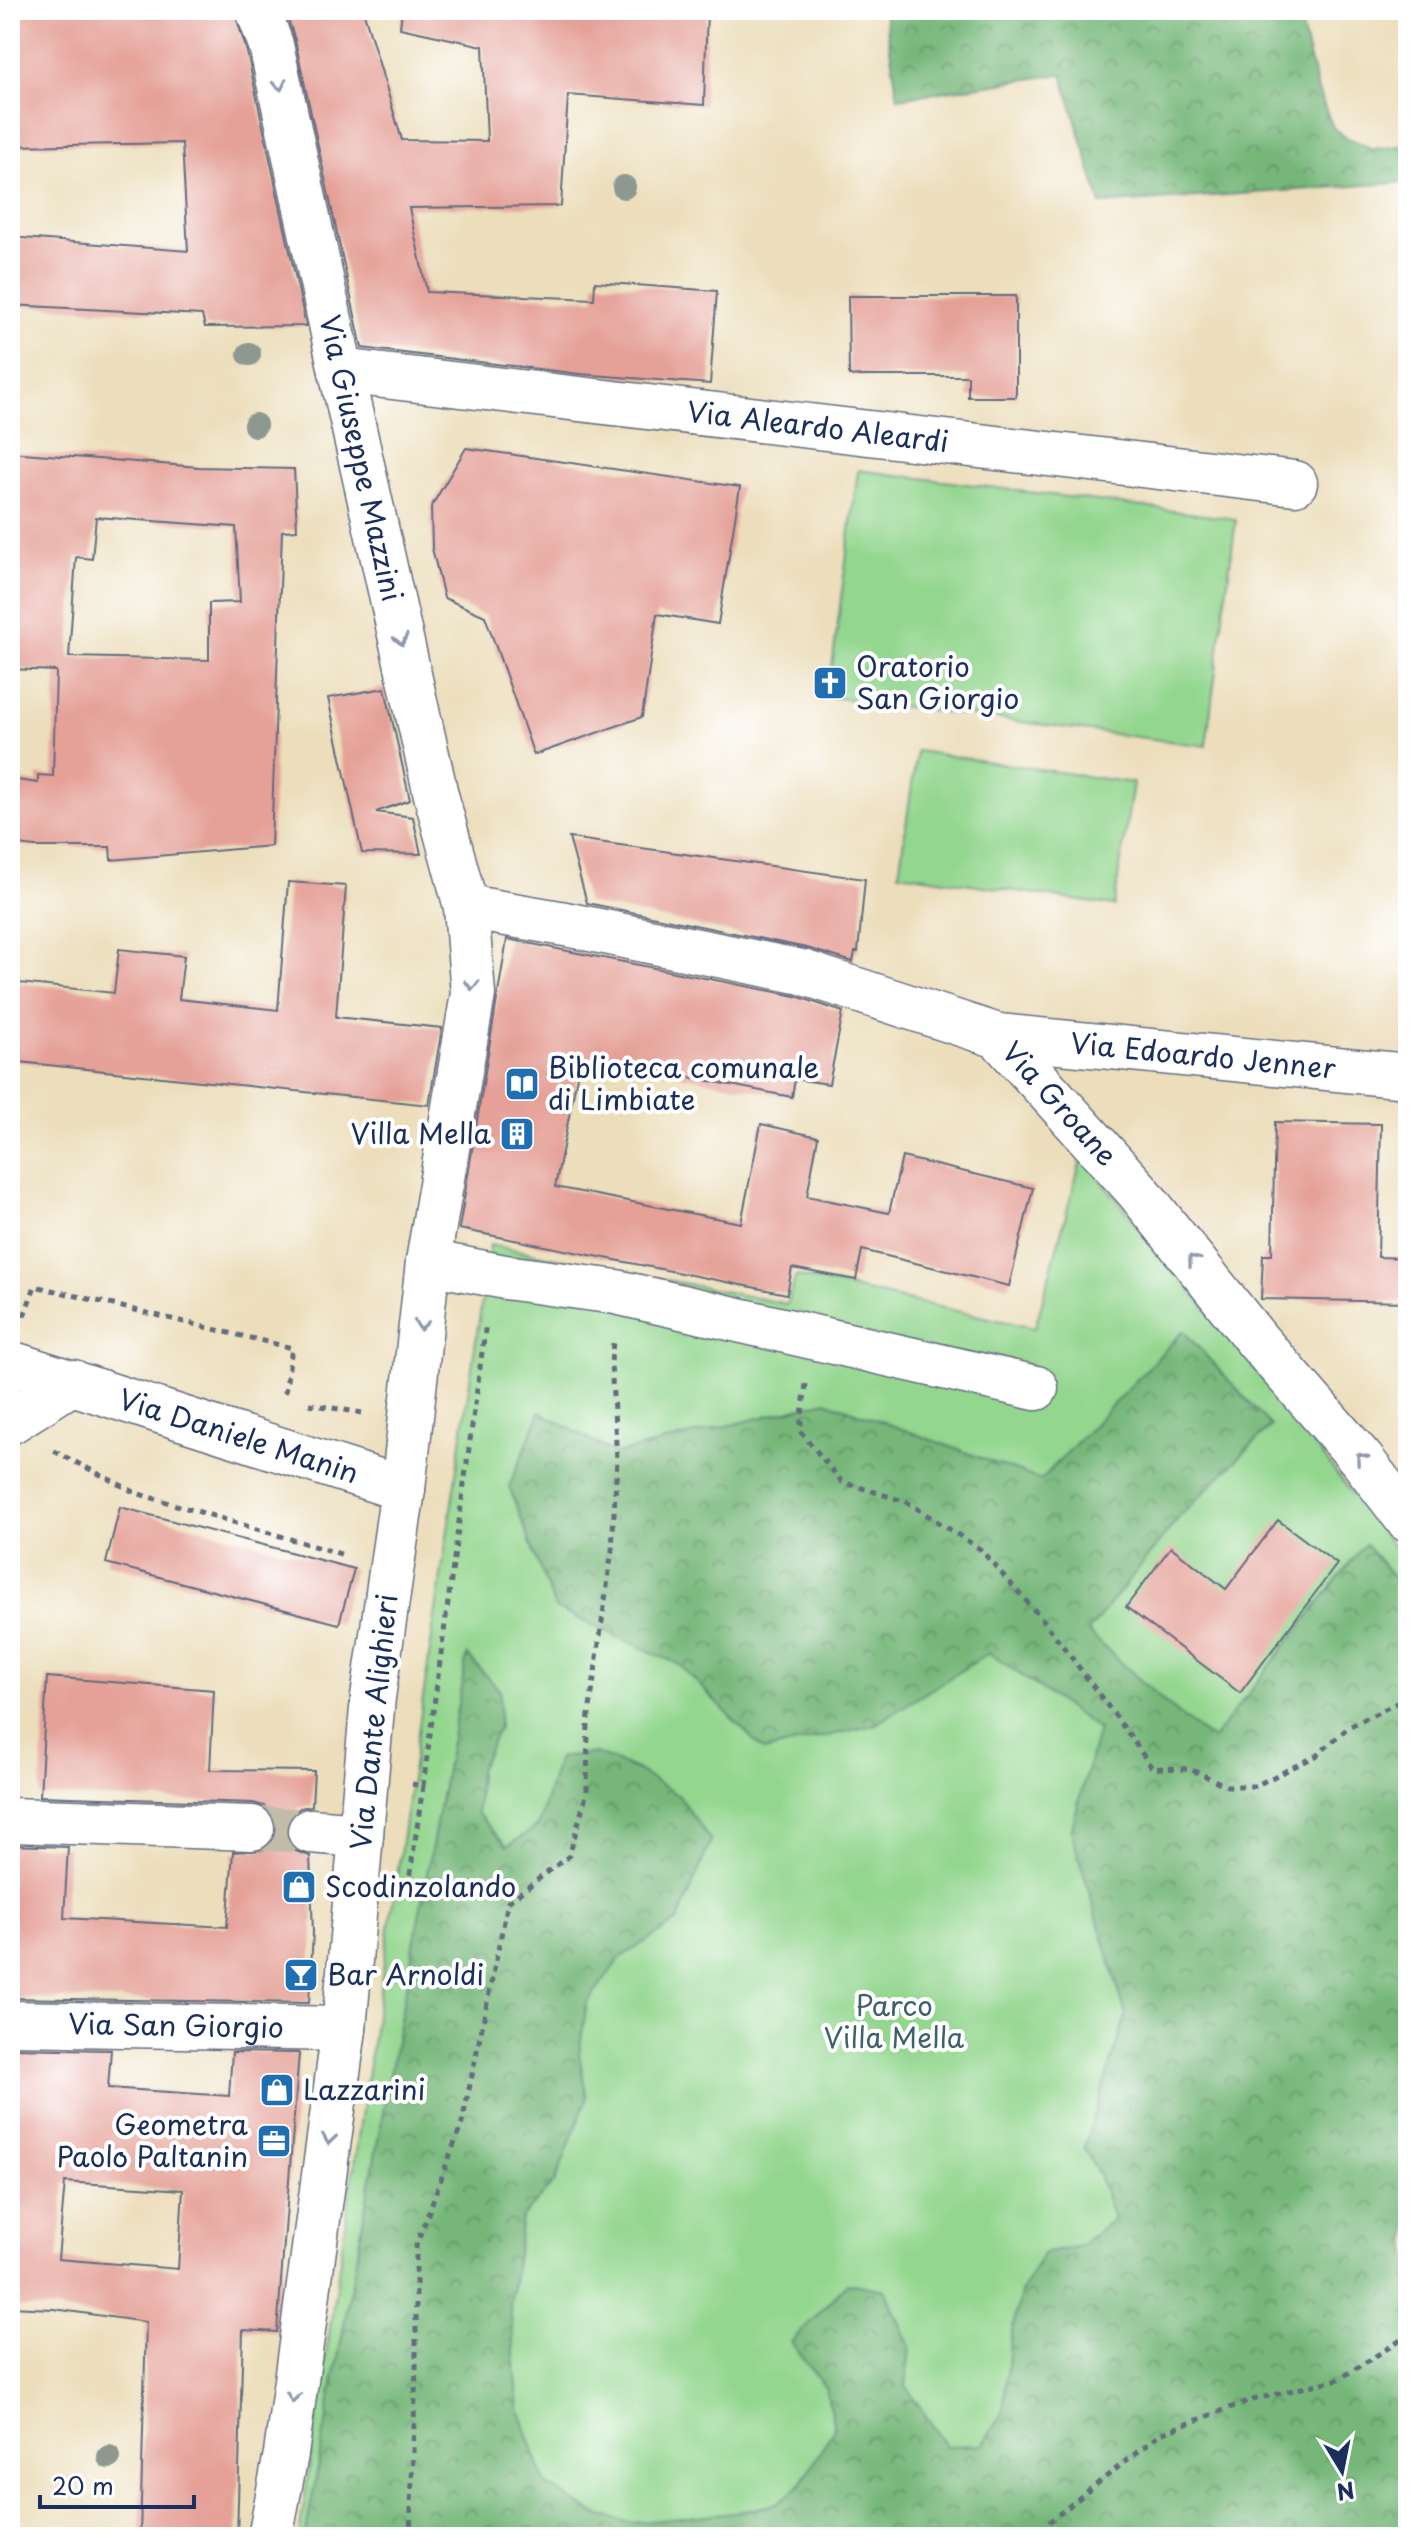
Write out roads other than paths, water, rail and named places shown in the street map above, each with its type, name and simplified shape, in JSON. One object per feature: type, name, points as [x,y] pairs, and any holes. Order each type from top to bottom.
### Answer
[{"type":"street","name":"Via Giuseppe Mazzini","points":[[258,10],[271,45],[436,795],[466,907]]},
{"type":"street","name":"Via Aleardo Aleardi","points":[[341,371],[1295,483]]},
{"type":"street","name":"Via Groane","points":[[466,907],[802,972],[998,1036],[1137,1190],[1256,1339],[1362,1460],[1408,1520]]},
{"type":"street","name":"Via Dante Alighieri","points":[[270,2537],[286,2454],[344,2029],[373,1697],[403,1489],[428,1262],[473,994],[466,907]]},
{"type":"street","name":"Via Edoardo Jenner","points":[[998,1036],[1408,1076]]},
{"type":"street","points":[[428,1262],[505,1277],[616,1292],[1036,1388]]},
{"type":"street","name":"Via Daniele Manin","points":[[16,1343],[73,1382],[403,1489]]},
{"type":"street","points":[[12,1421],[73,1382]]},
{"type":"street","points":[[10,1820],[252,1828]]},
{"type":"street","points":[[310,1831],[361,1835]]},
{"type":"street","name":"Via San Giorgio","points":[[10,2023],[344,2029]]},
{"type":"tunnel","points":[[252,1828],[310,1831]]},
{"type":"place","name":"Oratorio San Giorgio","points":[[830,683]]},
{"type":"place","name":"Biblioteca comunale di Limbiate","points":[[522,1084]]},
{"type":"place","name":"Villa Mella","points":[[517,1134]]},
{"type":"place","name":"Scodinzolando","points":[[299,1887]]},
{"type":"place","name":"Bar Arnoldi","points":[[301,1975]]},
{"type":"place","name":"Lazzarini","points":[[277,2090]]},
{"type":"place","name":"Geometra Paolo Paltanin","points":[[274,2141]]},
{"type":"park label","name":"Parco Villa Mella","points":[[894,2022]]}]
